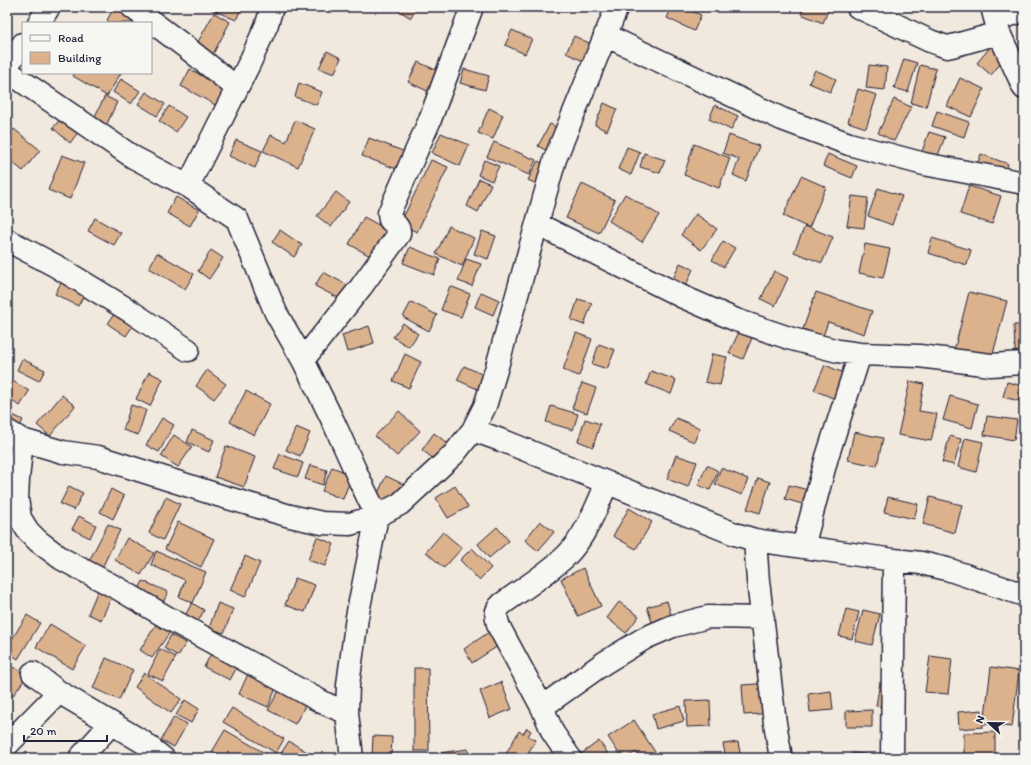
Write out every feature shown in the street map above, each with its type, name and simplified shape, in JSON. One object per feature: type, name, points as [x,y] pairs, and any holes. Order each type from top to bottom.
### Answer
[{"type":"street","points":[[40,22],[49,7]]},
{"type":"street","points":[[132,7],[237,88]]},
{"type":"street","points":[[188,186],[237,88],[267,24],[272,7]]},
{"type":"street","points":[[303,360],[361,287],[399,234],[400,230],[390,220],[389,213],[429,122],[472,7]]},
{"type":"street","points":[[347,713],[168,618],[119,589],[62,559],[38,541],[28,531],[20,518],[17,499],[18,479],[15,436],[63,452],[98,457],[221,496],[290,516],[322,523],[350,524],[377,516],[400,504],[454,454],[473,430],[485,406],[555,159],[617,7]]},
{"type":"street","points":[[858,7],[930,41],[947,47],[952,46],[996,20],[1024,11]]},
{"type":"street","points":[[996,20],[1024,88]]},
{"type":"street","points":[[605,35],[782,119],[849,144],[924,164],[1024,183]]},
{"type":"street","points":[[7,65],[22,45]]},
{"type":"street","points":[[7,71],[133,158],[188,186],[237,219],[276,313],[303,360],[377,516],[358,617],[348,685],[347,713],[352,758]]},
{"type":"street","points":[[537,224],[683,297],[736,320],[792,339],[838,351],[860,354],[919,356],[991,365],[1024,363]]},
{"type":"street","points":[[7,240],[56,266],[130,311],[188,350]]},
{"type":"street","points":[[803,547],[827,457],[860,354]]},
{"type":"street","points":[[473,430],[735,534],[755,540],[921,563],[947,569],[1024,595]]},
{"type":"street","points":[[570,758],[553,733],[542,707],[499,627],[496,618],[496,610],[502,604],[551,569],[567,555],[587,526],[607,483]]},
{"type":"street","points":[[755,540],[758,581],[775,723],[781,758]]},
{"type":"street","points":[[892,758],[894,560]]},
{"type":"street","points":[[542,707],[604,663],[645,638],[673,626],[708,617],[763,618]]},
{"type":"street","points":[[33,673],[59,692],[143,742],[163,758]]},
{"type":"street","points":[[7,745],[59,692]]},
{"type":"street","points":[[80,758],[111,724]]},
{"type":"building","points":[[242,7],[236,20],[208,8]]},
{"type":"building","points":[[393,7],[417,7],[411,18]]},
{"type":"building","points":[[672,7],[683,7],[701,15],[694,31],[667,18]]},
{"type":"building","points":[[804,7],[829,8],[823,23],[801,14]]},
{"type":"building","points":[[114,8],[138,22],[110,22],[107,20]]},
{"type":"building","points":[[214,13],[230,22],[211,58],[194,49]]},
{"type":"building","points":[[512,30],[532,39],[525,54],[505,45]]},
{"type":"building","points":[[574,36],[600,48],[592,65],[566,53]]},
{"type":"building","points":[[992,45],[1006,57],[991,75],[977,63]]},
{"type":"building","points":[[327,51],[341,58],[334,74],[319,68]]},
{"type":"building","points":[[904,59],[917,63],[908,92],[894,88]]},
{"type":"building","points":[[418,62],[445,74],[436,95],[408,82]]},
{"type":"building","points":[[869,65],[887,67],[885,90],[866,88]]},
{"type":"building","points":[[920,65],[936,69],[926,107],[911,103]]},
{"type":"building","points":[[190,69],[237,96],[228,112],[181,86]]},
{"type":"building","points":[[464,69],[489,76],[485,90],[460,83]]},
{"type":"building","points":[[815,70],[836,79],[830,92],[809,83]]},
{"type":"building","points":[[74,74],[120,74],[107,96],[73,76]]},
{"type":"building","points":[[960,78],[984,89],[971,117],[947,106]]},
{"type":"building","points":[[121,79],[140,91],[131,104],[113,92]]},
{"type":"building","points":[[299,83],[322,92],[317,105],[295,97]]},
{"type":"building","points":[[858,89],[877,95],[866,128],[848,122]]},
{"type":"building","points":[[146,92],[165,104],[157,116],[138,104]]},
{"type":"building","points":[[105,96],[117,102],[106,126],[93,120]]},
{"type":"building","points":[[894,99],[911,107],[894,141],[878,133]]},
{"type":"building","points":[[604,103],[617,109],[607,131],[595,125]]},
{"type":"building","points":[[715,105],[738,116],[731,130],[709,119]]},
{"type":"building","points":[[169,106],[186,117],[176,132],[159,121]]},
{"type":"building","points":[[489,108],[503,115],[493,139],[478,133]]},
{"type":"building","points":[[937,111],[969,122],[964,137],[932,126]]},
{"type":"building","points":[[61,118],[79,131],[70,143],[53,128]]},
{"type":"building","points":[[295,120],[315,129],[298,167],[263,151],[271,135],[286,142]]},
{"type":"building","points":[[550,124],[562,130],[551,153],[538,146]]},
{"type":"building","points":[[14,129],[40,150],[23,171],[7,158],[7,138]]},
{"type":"building","points":[[929,132],[945,137],[935,163],[920,157]]},
{"type":"building","points":[[441,133],[469,145],[460,166],[432,153]]},
{"type":"building","points":[[729,135],[759,146],[746,181],[733,175],[739,159],[723,153]]},
{"type":"building","points":[[369,138],[408,153],[402,171],[362,156]]},
{"type":"building","points":[[236,140],[262,151],[255,168],[229,156]]},
{"type":"building","points":[[494,142],[536,160],[529,175],[487,157]]},
{"type":"building","points":[[694,144],[730,158],[719,188],[684,175]]},
{"type":"building","points":[[627,147],[640,152],[631,175],[618,169]]},
{"type":"building","points":[[644,153],[665,160],[660,173],[640,167]]},
{"type":"building","points":[[828,154],[857,166],[852,178],[823,166]]},
{"type":"building","points":[[981,154],[1008,164],[1002,181],[975,171]]},
{"type":"building","points":[[62,155],[84,163],[70,199],[48,190]]},
{"type":"building","points":[[431,160],[448,167],[417,232],[400,224]]},
{"type":"building","points":[[484,160],[499,166],[492,181],[478,175]]},
{"type":"building","points":[[538,161],[551,168],[541,186],[528,180]]},
{"type":"building","points":[[801,176],[826,187],[809,228],[783,216]]},
{"type":"building","points":[[479,179],[491,184],[478,212],[467,206]]},
{"type":"building","points":[[582,184],[615,200],[599,233],[566,218]]},
{"type":"building","points":[[969,186],[1001,196],[992,224],[960,214]]},
{"type":"building","points":[[878,188],[902,196],[892,225],[868,216]]},
{"type":"building","points":[[336,192],[349,202],[331,227],[317,216]]},
{"type":"building","points":[[625,194],[659,215],[642,242],[609,221]]},
{"type":"building","points":[[852,196],[868,198],[864,228],[847,226]]},
{"type":"building","points":[[176,197],[199,210],[190,226],[167,213]]},
{"type":"building","points":[[696,214],[717,229],[701,250],[681,235]]},
{"type":"building","points":[[364,217],[401,237],[386,265],[349,244]]},
{"type":"building","points":[[95,218],[121,233],[114,245],[88,231]]},
{"type":"building","points":[[449,226],[474,238],[462,266],[436,254]]},
{"type":"building","points":[[805,226],[833,237],[822,263],[794,252]]},
{"type":"building","points":[[280,230],[302,245],[294,257],[272,242]]},
{"type":"building","points":[[482,231],[496,236],[488,259],[474,254]]},
{"type":"building","points":[[932,238],[971,250],[967,265],[928,253]]},
{"type":"building","points":[[723,241],[735,248],[724,267],[712,260]]},
{"type":"building","points":[[865,244],[890,249],[883,278],[859,273]]},
{"type":"building","points":[[410,247],[440,259],[434,275],[403,263]]},
{"type":"building","points":[[211,250],[223,258],[209,279],[198,271]]},
{"type":"building","points":[[157,253],[194,274],[185,289],[149,268]]},
{"type":"building","points":[[466,259],[481,264],[472,286],[458,281]]},
{"type":"building","points":[[680,263],[693,269],[684,290],[671,284]]},
{"type":"building","points":[[774,271],[788,278],[775,306],[761,299]]},
{"type":"building","points":[[323,272],[351,287],[344,301],[315,286]]},
{"type":"building","points":[[62,281],[85,293],[78,306],[55,294]]},
{"type":"building","points":[[450,286],[470,294],[461,317],[441,310]]},
{"type":"building","points":[[481,292],[499,300],[493,315],[475,307]]},
{"type":"building","points":[[816,292],[872,311],[864,334],[828,322],[823,336],[803,329]]},
{"type":"building","points":[[969,292],[1007,301],[989,369],[952,359]]},
{"type":"building","points":[[578,299],[592,303],[584,325],[571,320]]},
{"type":"building","points":[[411,302],[437,315],[429,331],[403,317]]},
{"type":"building","points":[[115,312],[134,324],[126,336],[108,324]]},
{"type":"building","points":[[403,323],[418,334],[409,347],[393,337]]},
{"type":"building","points":[[1014,325],[1024,325],[1024,352],[1015,352]]},
{"type":"building","points":[[369,326],[374,343],[347,352],[342,335]]},
{"type":"building","points":[[739,332],[752,338],[743,359],[729,353]]},
{"type":"building","points":[[576,333],[592,339],[579,376],[563,370]]},
{"type":"building","points":[[599,344],[615,350],[607,369],[592,364]]},
{"type":"building","points":[[405,354],[421,362],[409,388],[393,381]]},
{"type":"building","points":[[712,354],[727,357],[720,385],[705,382]]},
{"type":"building","points":[[22,359],[45,370],[39,381],[17,370]]},
{"type":"building","points":[[825,365],[853,377],[842,402],[814,390]]},
{"type":"building","points":[[464,366],[486,376],[480,390],[457,380]]},
{"type":"building","points":[[207,370],[226,384],[214,399],[196,386]]},
{"type":"building","points":[[651,371],[676,380],[671,394],[646,384]]},
{"type":"building","points":[[149,372],[163,379],[150,406],[136,399]]},
{"type":"building","points":[[8,378],[29,391],[20,406],[7,398]]},
{"type":"building","points":[[910,381],[924,384],[919,411],[937,414],[931,441],[898,435]]},
{"type":"building","points":[[1007,382],[1023,386],[1019,401],[1003,397]]},
{"type":"building","points":[[582,383],[596,388],[587,413],[572,408]]},
{"type":"building","points":[[246,391],[270,404],[254,435],[230,422]]},
{"type":"building","points":[[62,395],[75,406],[50,436],[37,425]]},
{"type":"building","points":[[950,396],[978,404],[972,428],[943,420]]},
{"type":"building","points":[[131,405],[146,410],[138,435],[123,430]]},
{"type":"building","points":[[551,406],[578,414],[573,430],[546,422]]},
{"type":"building","points":[[399,411],[420,431],[397,456],[375,436]]},
{"type":"building","points":[[7,412],[23,420],[17,432],[7,427]]},
{"type":"building","points":[[987,416],[1017,420],[1014,440],[984,435]]},
{"type":"building","points":[[162,418],[174,425],[159,452],[146,445]]},
{"type":"building","points":[[676,418],[700,428],[694,442],[669,431]]},
{"type":"building","points":[[585,419],[600,424],[593,447],[578,441]]},
{"type":"building","points":[[296,427],[310,433],[300,456],[286,450]]},
{"type":"building","points":[[192,430],[214,440],[209,452],[187,442]]},
{"type":"building","points":[[854,432],[883,438],[877,466],[848,460]]},
{"type":"building","points":[[434,433],[455,449],[443,466],[422,450]]},
{"type":"building","points":[[174,435],[192,447],[178,467],[161,456]]},
{"type":"building","points":[[950,436],[961,439],[954,465],[942,462]]},
{"type":"building","points":[[965,438],[983,442],[976,472],[958,467]]},
{"type":"building","points":[[226,446],[255,457],[244,487],[215,477]]},
{"type":"building","points":[[280,454],[303,463],[298,477],[274,469]]},
{"type":"building","points":[[676,455],[697,462],[688,487],[667,479]]},
{"type":"building","points":[[310,465],[327,470],[323,485],[305,479]]},
{"type":"building","points":[[707,465],[718,471],[710,490],[698,485]]},
{"type":"building","points":[[332,467],[352,475],[343,499],[322,491]]},
{"type":"building","points":[[721,468],[748,479],[742,495],[715,484]]},
{"type":"building","points":[[386,476],[405,485],[395,506],[376,497]]},
{"type":"building","points":[[758,478],[770,482],[760,513],[747,509]]},
{"type":"building","points":[[789,485],[812,491],[809,506],[785,499]]},
{"type":"building","points":[[69,486],[83,493],[74,510],[60,504]]},
{"type":"building","points":[[455,486],[468,507],[448,518],[436,498]]},
{"type":"building","points":[[111,489],[124,496],[113,519],[100,512]]},
{"type":"building","points":[[166,497],[180,504],[163,540],[149,533]]},
{"type":"building","points":[[888,497],[918,504],[914,519],[884,512]]},
{"type":"building","points":[[930,497],[962,505],[955,533],[923,524]]},
{"type":"building","points":[[629,508],[652,522],[636,549],[613,536]]},
{"type":"building","points":[[79,516],[96,525],[90,538],[72,529]]},
{"type":"building","points":[[540,521],[554,532],[538,551],[525,540]]},
{"type":"building","points":[[178,522],[214,539],[201,567],[165,549]]},
{"type":"building","points":[[108,524],[120,530],[102,568],[89,561]]},
{"type":"building","points":[[497,527],[509,541],[489,558],[478,544]]},
{"type":"building","points":[[443,532],[462,548],[444,568],[426,552]]},
{"type":"building","points":[[317,537],[334,544],[325,566],[308,560]]},
{"type":"building","points":[[127,538],[154,553],[141,575],[115,560]]},
{"type":"building","points":[[472,548],[491,568],[479,580],[460,560]]},
{"type":"building","points":[[156,551],[206,572],[193,603],[179,597],[185,580],[151,565]]},
{"type":"building","points":[[245,556],[260,563],[245,597],[230,590]]},
{"type":"building","points":[[583,568],[601,606],[578,616],[561,579]]},
{"type":"building","points":[[295,578],[315,585],[305,612],[285,605]]},
{"type":"building","points":[[143,581],[168,592],[161,607],[136,595]]},
{"type":"building","points":[[98,590],[112,596],[101,620],[88,614]]},
{"type":"building","points":[[667,601],[674,625],[655,631],[647,607]]},
{"type":"building","points":[[619,602],[639,616],[626,633],[607,618]]},
{"type":"building","points":[[192,603],[204,610],[196,626],[183,619]]},
{"type":"building","points":[[218,603],[233,609],[224,633],[209,628]]},
{"type":"building","points":[[846,609],[859,612],[852,639],[839,636]]},
{"type":"building","points":[[863,610],[880,614],[872,645],[855,641]]},
{"type":"building","points":[[27,615],[40,623],[18,659],[7,652],[7,647]]},
{"type":"building","points":[[157,623],[170,632],[152,658],[140,650]]},
{"type":"building","points":[[50,624],[86,646],[72,669],[36,647]]},
{"type":"building","points":[[495,628],[504,642],[472,663],[464,649]]},
{"type":"building","points":[[171,635],[186,643],[178,656],[164,648]]},
{"type":"building","points":[[160,649],[176,657],[163,681],[148,674]]},
{"type":"building","points":[[212,652],[238,665],[230,680],[204,667]]},
{"type":"building","points":[[930,656],[952,659],[948,694],[925,692]]},
{"type":"building","points":[[106,658],[133,670],[119,700],[93,688]]},
{"type":"building","points":[[14,667],[27,676],[7,704],[7,677]]},
{"type":"building","points":[[991,667],[1019,671],[1012,727],[984,724]]},
{"type":"building","points":[[414,668],[428,668],[429,751],[414,751]]},
{"type":"building","points":[[144,673],[181,699],[171,713],[135,687]]},
{"type":"building","points":[[248,674],[277,686],[268,707],[239,694]]},
{"type":"building","points":[[501,682],[512,709],[490,718],[480,691]]},
{"type":"building","points":[[880,682],[893,684],[889,708],[876,706]]},
{"type":"building","points":[[771,683],[773,713],[744,715],[742,685]]},
{"type":"building","points":[[280,689],[306,704],[295,724],[268,710]]},
{"type":"building","points":[[831,691],[833,710],[810,712],[808,694]]},
{"type":"building","points":[[185,700],[199,709],[191,723],[176,715]]},
{"type":"building","points":[[710,700],[711,726],[687,727],[686,701]]},
{"type":"building","points":[[680,706],[684,721],[656,729],[652,714]]},
{"type":"building","points":[[232,708],[284,739],[276,753],[223,722]]},
{"type":"building","points":[[872,710],[872,727],[846,727],[846,711]]},
{"type":"building","points":[[982,710],[983,727],[959,729],[958,712]]},
{"type":"building","points":[[7,716],[15,723],[7,733]]},
{"type":"building","points":[[174,717],[187,724],[174,747],[161,740]]},
{"type":"building","points":[[634,720],[659,758],[639,758],[636,752],[626,758],[622,758],[608,737]]},
{"type":"building","points":[[527,728],[531,731],[528,736],[536,740],[525,758],[504,757],[519,731],[523,734]]},
{"type":"building","points":[[225,730],[270,756],[269,758],[223,758],[212,752]]},
{"type":"building","points":[[995,732],[995,758],[964,758],[964,733]]},
{"type":"building","points":[[373,736],[392,737],[391,757],[372,756]]},
{"type":"building","points":[[289,741],[317,758],[278,758]]},
{"type":"building","points":[[599,741],[611,758],[584,758],[581,754]]},
{"type":"building","points":[[738,742],[741,758],[726,758],[723,744]]},
{"type":"building","points":[[468,749],[470,758],[440,758],[439,753]]},
{"type":"building","points":[[26,751],[35,758],[20,758]]},
{"type":"building","points":[[852,753],[872,755],[872,758],[852,758]]}]
